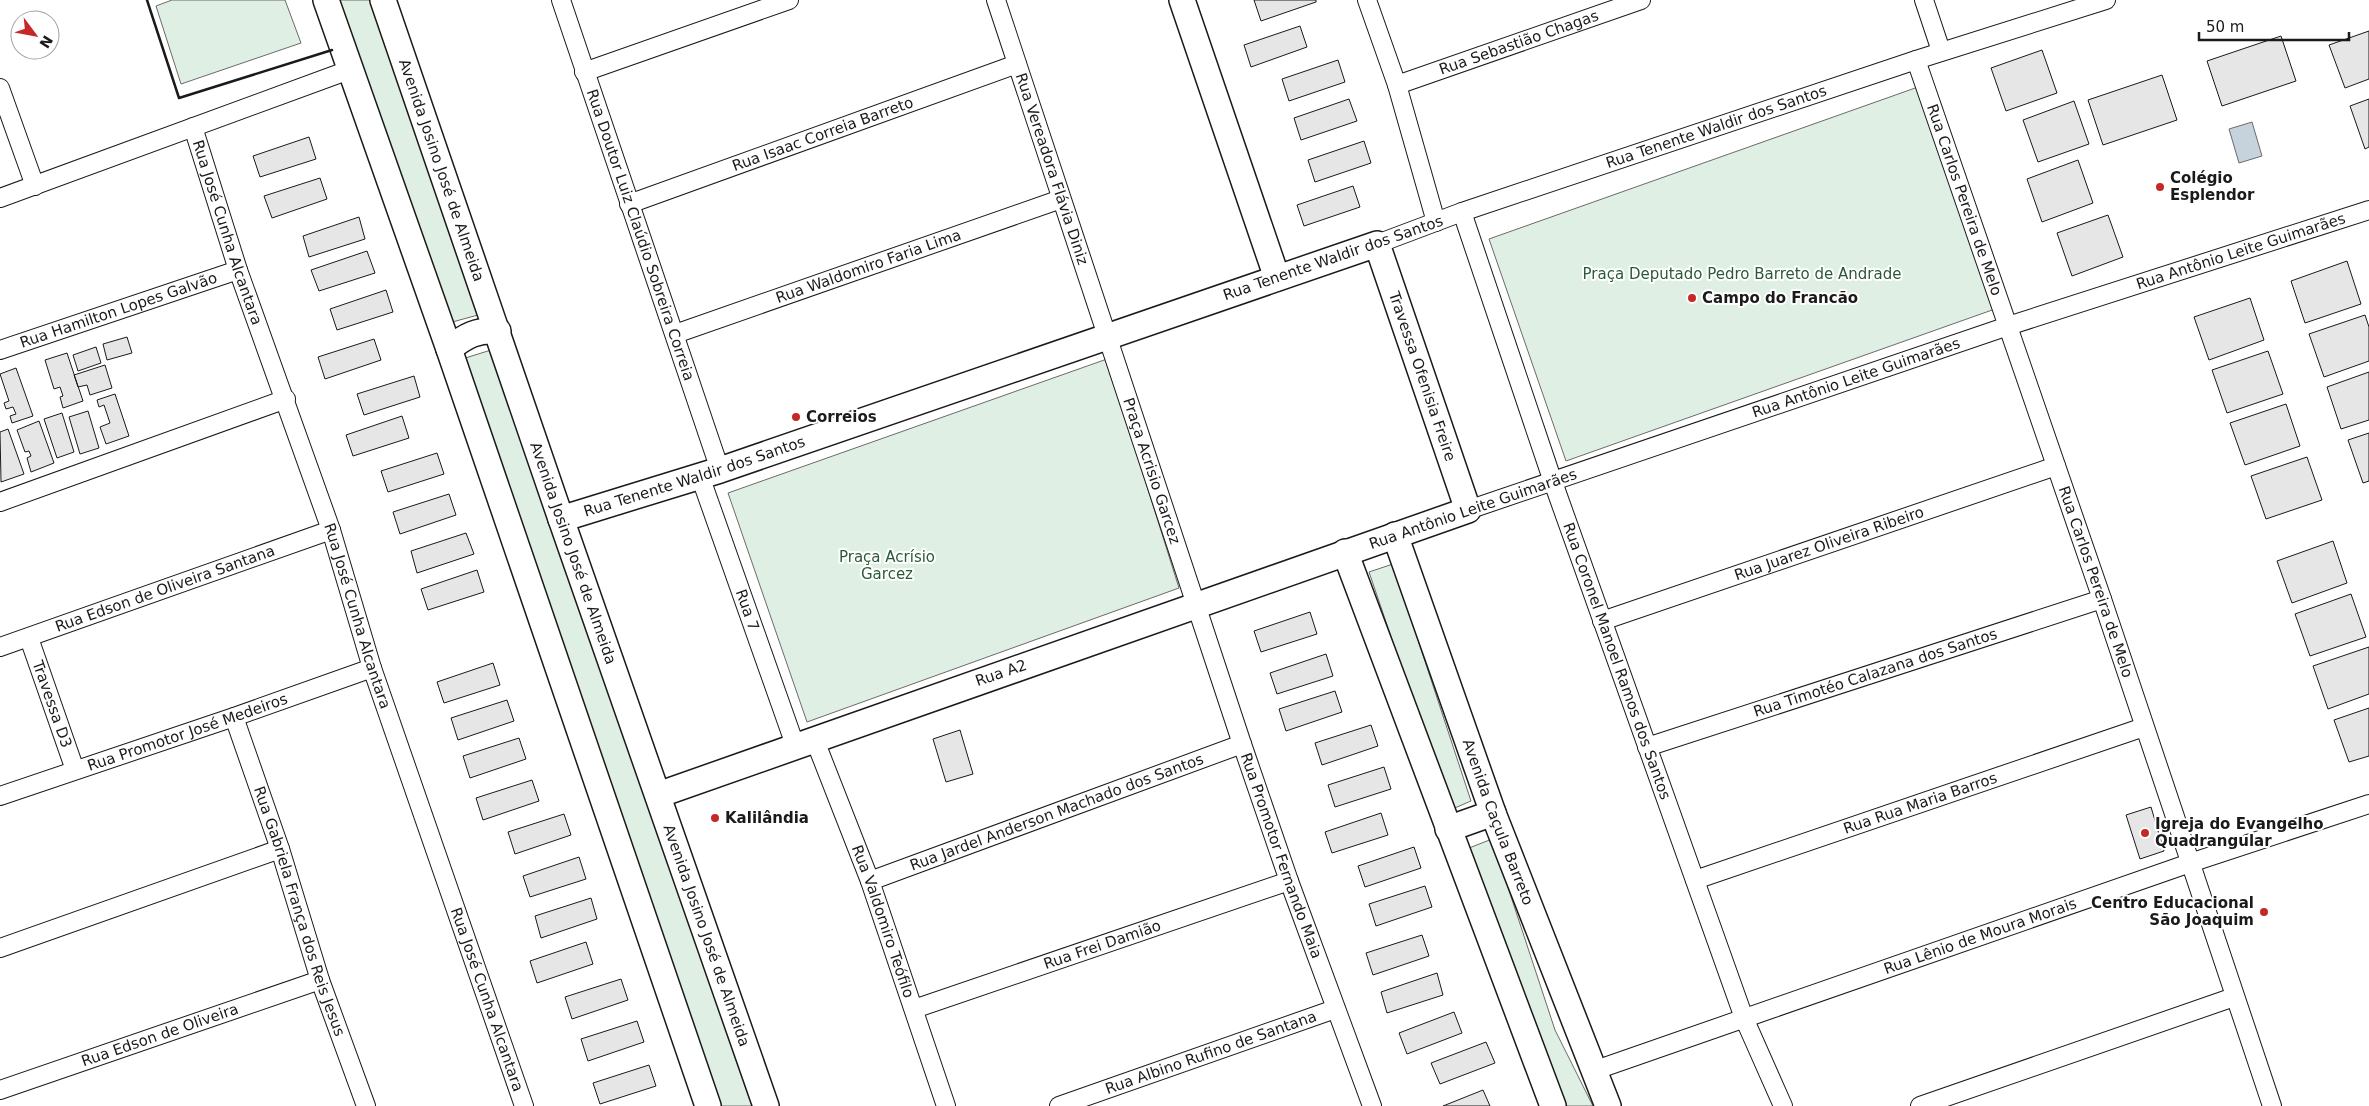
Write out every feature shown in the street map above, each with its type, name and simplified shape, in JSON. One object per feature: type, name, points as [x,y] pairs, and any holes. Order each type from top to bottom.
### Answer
[{"type":"street","points":[[326,0],[349,70],[449,349],[708,1106]]},
{"type":"street","name":"Avenida Josino José de Almeida","points":[[383,0],[561,519],[766,1106]]},
{"type":"street","name":"Rua Doutor Luiz Claúdio Sobreira Correia","points":[[561,0],[629,204],[675,334],[710,473]]},
{"type":"street","points":[[584,72],[789,0]]},
{"type":"street","name":"Rua Vereadora Flávia Diniz","points":[[996,0],[1109,337]]},
{"type":"street","points":[[1182,0],[1276,278]]},
{"type":"street","points":[[1367,0],[1397,85],[1436,222]]},
{"type":"street","name":"Rua Sebastião Chagas","points":[[1397,85],[1641,0]]},
{"type":"street","points":[[1924,0],[1941,51]]},
{"type":"street","name":"Rua Tenente Waldir dos Santos","points":[[561,519],[710,473],[1377,244],[1462,212],[1941,51],[2106,0]]},
{"type":"street","name":"Rua Carlos Pereira de Melo","points":[[1916,60],[2102,599],[2272,1106]]},
{"type":"street","name":"Rua Isaac Correia Barreto","points":[[629,204],[1017,64]]},
{"type":"street","points":[[0,198],[349,70]]},
{"type":"street","points":[[0,88],[35,186]]},
{"type":"street","name":"Rua José Cunha Alcantara","points":[[193,126],[238,270],[286,399],[331,530],[372,668],[524,1106]]},
{"type":"street","name":"Rua Waldomiro Faria Lima","points":[[675,334],[1062,199]]},
{"type":"street","name":"Rua Antônio Leite Guimarães","points":[[1345,552],[2008,326],[2369,210]]},
{"type":"street","name":"Rua Coronel Manoel Ramos dos Santos","points":[[1462,212],[1553,482],[1744,1018],[1783,1106]]},
{"type":"street","name":"Travessa Ofenisia Freire","points":[[1377,244],[1468,510]]},
{"type":"street","name":"Rua Hamilton Lopes Galvão","points":[[0,350],[238,270]]},
{"type":"street","points":[[449,349],[463,338],[475,332],[486,330],[498,331]]},
{"type":"street","name":"Praça Acrisio Garcez","points":[[1109,337],[1197,605]]},
{"type":"street","points":[[0,502],[286,399]]},
{"type":"street","name":"Rua Juarez Oliveira Ribeiro","points":[[1602,620],[2056,466]]},
{"type":"street","name":"Rua 7","points":[[710,473],[805,742]]},
{"type":"street","name":"Rua Edson de Oliveira Santana","points":[[0,647],[331,530]]},
{"type":"street","name":"Avenida Caçula Barreto","points":[[1395,535],[1493,813],[1593,1072],[1608,1106]]},
{"type":"street","points":[[1345,552],[1553,1106]]},
{"type":"street","name":"Rua A2","points":[[658,795],[1345,552]]},
{"type":"street","name":"Rua Timotéo Calazana dos Santos","points":[[1648,747],[2102,599]]},
{"type":"street","name":"Rua Promotor Fernando Maia","points":[[1197,605],[1242,744],[1335,1009],[1372,1106]]},
{"type":"street","name":"Travessa D3","points":[[29,638],[75,770]]},
{"type":"street","name":"Rua Promotor José Medeiros","points":[[0,796],[372,668]]},
{"type":"street","name":"Rua Gabriela França dos Reis Jesus","points":[[234,717],[280,849],[320,980],[366,1106]]},
{"type":"street","name":"Rua Rua Maria Barros","points":[[1695,880],[2144,727]]},
{"type":"street","name":"Rua Valdomiro Teófilo","points":[[805,742],[870,881],[946,1106]]},
{"type":"street","name":"Rua Jardel Anderson Machado dos Santos","points":[[870,881],[1242,744]]},
{"type":"street","name":"Rua Lênio de Moura Morais","points":[[1593,1072],[2190,863],[2369,804]]},
{"type":"street","points":[[1448,829],[1493,813]]},
{"type":"street","points":[[0,948],[280,849]]},
{"type":"street","name":"Rua Frei Damião","points":[[914,1009],[1290,881]]},
{"type":"street","name":"Rua Edson de Oliveira","points":[[0,1090],[320,980]]},
{"type":"street","points":[[1920,1106],[2234,997]]},
{"type":"street","name":"Rua Albino Rufino de Santana","points":[[1059,1106],[1335,1009]]},
{"type":"green space","points":[[172,0],[285,0],[301,43],[181,84],[156,6]]},
{"type":"green space","points":[[335,0],[372,0],[478,315],[445,324]]},
{"type":"green space","name":"Praça Deputado Pedro Barreto de Andrade","points":[[1918,87],[1995,309],[1566,461],[1489,239]]},
{"type":"green space","points":[[491,350],[752,1106],[720,1106],[459,360]]},
{"type":"green space","name":"Praça Acrísio Garcez","points":[[1107,359],[1179,588],[807,722],[728,493]]},
{"type":"green space","points":[[1393,564],[1471,801],[1450,810],[1369,572]]},
{"type":"green space","points":[[1492,839],[1555,1030],[1593,1106],[1567,1106],[1464,850]]},
{"type":"shaded area","points":[[2252,122],[2262,156],[2239,163],[2229,129]]},
{"type":"building","points":[[1254,0],[1316,0],[1316,2],[1261,21]]},
{"type":"building","points":[[1300,26],[1307,47],[1251,67],[1244,45]]},
{"type":"building","points":[[2369,31],[2369,79],[2345,88],[2329,45]]},
{"type":"building","points":[[2281,36],[2296,81],[2222,106],[2207,61]]},
{"type":"building","points":[[2042,50],[2057,93],[2006,111],[1991,68]]},
{"type":"building","points":[[1338,60],[1345,82],[1289,101],[1282,79]]},
{"type":"building","points":[[2162,75],[2177,120],[2103,145],[2088,100]]},
{"type":"building","points":[[1349,99],[1357,121],[1301,140],[1294,118]]},
{"type":"building","points":[[2369,99],[2369,147],[2365,149],[2350,106]]},
{"type":"building","points":[[2074,101],[2089,144],[2038,162],[2023,120]]},
{"type":"building","points":[[309,137],[316,159],[260,177],[253,156]]},
{"type":"building","points":[[1364,141],[1371,163],[1315,182],[1308,160]]},
{"type":"building","points":[[2078,160],[2093,203],[2042,222],[2027,179]]},
{"type":"building","points":[[320,178],[327,199],[272,218],[264,196]]},
{"type":"building","points":[[1353,186],[1360,207],[1304,226],[1297,205]]},
{"type":"building","points":[[2108,215],[2123,257],[2072,276],[2057,233]]},
{"type":"building","points":[[359,217],[365,239],[309,257],[303,236]]},
{"type":"building","points":[[367,251],[375,273],[319,291],[311,270]]},
{"type":"building","points":[[2347,261],[2361,304],[2305,323],[2291,281]]},
{"type":"building","points":[[386,290],[393,312],[337,330],[330,309]]},
{"type":"building","points":[[2250,298],[2264,340],[2209,360],[2194,317]]},
{"type":"building","points":[[2365,315],[2369,327],[2369,361],[2324,377],[2309,334]]},
{"type":"building","points":[[127,337],[132,353],[107,360],[103,344]]},
{"type":"building","points":[[374,339],[381,360],[325,379],[318,357]]},
{"type":"building","points":[[96,347],[101,363],[78,371],[73,355]]},
{"type":"building","points":[[2268,351],[2283,394],[2227,413],[2212,370]]},
{"type":"building","points":[[67,353],[83,401],[63,408],[60,397],[63,396],[60,387],[54,389],[45,360]]},
{"type":"building","points":[[105,365],[112,388],[90,395],[87,385],[78,387],[74,375]]},
{"type":"building","points":[[16,368],[33,416],[12,423],[10,416],[16,414],[13,407],[6,409],[4,403],[9,401],[0,374]]},
{"type":"building","points":[[2369,372],[2369,420],[2341,429],[2327,387]]},
{"type":"building","points":[[414,376],[420,397],[364,415],[357,394]]},
{"type":"building","points":[[115,394],[129,436],[106,444],[100,427],[110,423],[104,405],[99,407],[97,400]]},
{"type":"building","points":[[2286,404],[2300,446],[2245,465],[2230,423]]},
{"type":"building","points":[[88,411],[99,448],[80,454],[69,417]]},
{"type":"building","points":[[62,413],[74,452],[57,458],[44,419]]},
{"type":"building","points":[[402,416],[409,438],[353,456],[346,435]]},
{"type":"building","points":[[39,421],[54,463],[31,472],[27,458],[31,456],[29,451],[25,452],[17,430]]},
{"type":"building","points":[[8,429],[24,474],[1,482],[0,432]]},
{"type":"building","points":[[2369,433],[2369,481],[2363,483],[2348,440]]},
{"type":"building","points":[[437,453],[444,474],[388,492],[381,471]]},
{"type":"building","points":[[2307,457],[2322,500],[2266,519],[2251,476]]},
{"type":"building","points":[[449,494],[456,515],[400,534],[393,512]]},
{"type":"building","points":[[466,533],[474,554],[417,573],[411,551]]},
{"type":"building","points":[[2333,541],[2347,583],[2292,603],[2277,561]]},
{"type":"building","points":[[477,570],[484,592],[428,610],[421,589]]},
{"type":"building","points":[[2351,594],[2366,637],[2310,656],[2295,614]]},
{"type":"building","points":[[1310,612],[1317,634],[1261,652],[1254,631]]},
{"type":"building","points":[[2369,647],[2369,694],[2328,709],[2313,666]]},
{"type":"building","points":[[1326,654],[1333,676],[1277,694],[1270,673]]},
{"type":"building","points":[[493,663],[500,685],[444,703],[437,682]]},
{"type":"building","points":[[1335,691],[1342,712],[1286,731],[1279,709]]},
{"type":"building","points":[[507,700],[514,721],[458,740],[451,718]]},
{"type":"building","points":[[2369,708],[2369,756],[2349,762],[2334,720]]},
{"type":"building","points":[[1371,725],[1378,746],[1322,765],[1315,743]]},
{"type":"building","points":[[960,730],[973,774],[946,782],[933,739]]},
{"type":"building","points":[[519,738],[526,759],[470,778],[463,756]]},
{"type":"building","points":[[1384,767],[1391,789],[1335,807],[1328,785]]},
{"type":"building","points":[[532,780],[539,801],[483,820],[476,798]]},
{"type":"building","name":"Igreja do Evangelho Quadrangular","points":[[2151,807],[2164,851],[2140,859],[2126,815]]},
{"type":"building","points":[[1381,813],[1388,835],[1332,853],[1325,832]]},
{"type":"building","points":[[564,814],[571,835],[515,854],[508,832]]},
{"type":"building","points":[[1414,847],[1421,868],[1365,887],[1358,866]]},
{"type":"building","points":[[579,857],[586,879],[530,897],[523,876]]},
{"type":"building","points":[[1425,886],[1432,907],[1376,926],[1369,904]]},
{"type":"building","points":[[591,898],[597,919],[541,938],[535,916]]},
{"type":"building","points":[[1422,935],[1429,956],[1373,975],[1366,953]]},
{"type":"building","points":[[586,942],[593,964],[537,983],[530,961]]},
{"type":"building","points":[[1437,973],[1443,995],[1387,1013],[1381,992]]},
{"type":"building","points":[[621,979],[628,1000],[572,1019],[565,997]]},
{"type":"building","points":[[1454,1012],[1462,1033],[1407,1054],[1399,1033]]},
{"type":"building","points":[[637,1021],[644,1042],[588,1061],[581,1039]]},
{"type":"building","points":[[1486,1042],[1495,1063],[1440,1084],[1431,1063]]},
{"type":"building","points":[[649,1065],[656,1086],[600,1104],[593,1083]]},
{"type":"building","points":[[1483,1090],[1490,1106],[1443,1106]]},
{"type":"wall","points":[[147,0],[179,98],[332,50]]},
{"type":"place","name":"Colégio Esplendor","points":[[2160,187]]},
{"type":"place","name":"Campo do Francão","points":[[1692,298]]},
{"type":"place","name":"Correios","points":[[796,417]]},
{"type":"place","name":"Kalilândia","points":[[715,818]]},
{"type":"place","name":"Igreja do Evangelho Quadrangular","points":[[2145,833]]},
{"type":"place","name":"Centro Educacional São Joaquim","points":[[2264,912]]}]
